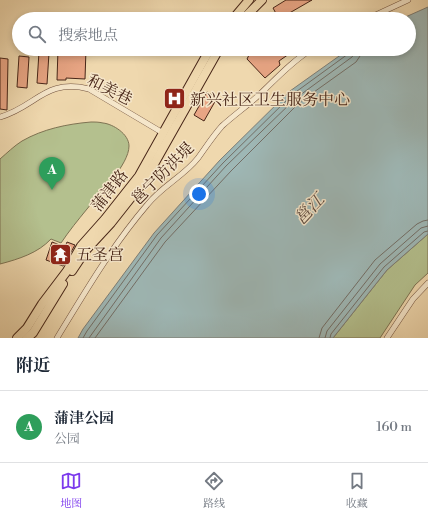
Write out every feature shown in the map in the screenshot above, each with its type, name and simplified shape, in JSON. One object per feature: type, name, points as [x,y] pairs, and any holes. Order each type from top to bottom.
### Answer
[{"type":"main road","points":[[239,12],[249,0]]},
{"type":"main road","points":[[251,12],[262,0]]},
{"type":"main road","name":"蒲津路","points":[[17,338],[27,328],[42,304],[67,271],[81,246],[105,219],[139,176],[206,56]]},
{"type":"main road","name":"蒲津路","points":[[27,338],[33,333],[66,279],[86,250],[111,223],[145,180],[215,56]]},
{"type":"street","points":[[382,12],[408,0]]},
{"type":"street","name":"邕宁防洪堤","points":[[57,338],[111,250],[147,204],[166,185],[188,169],[222,126],[256,98],[301,56]]},
{"type":"street","name":"和美巷","points":[[0,117],[14,112],[45,92],[60,87],[76,86],[89,89],[163,134]]},
{"type":"street","points":[[386,338],[413,299],[428,283]]},
{"type":"green space","points":[[100,122],[111,125],[120,130],[126,137],[129,146],[128,154],[119,170],[61,243],[51,239],[34,252],[21,258],[0,264],[0,159],[13,147],[38,133],[73,124]]},
{"type":"green space","points":[[428,234],[428,273],[415,285],[380,338],[333,338],[387,270]]},
{"type":"water","name":"邕江","points":[[428,7],[428,234],[387,270],[333,338],[78,338],[83,329],[154,233],[220,160],[290,91],[339,56],[416,56],[416,12]]},
{"type":"building","points":[[286,0],[312,0],[291,12],[275,12],[273,8]]},
{"type":"building","points":[[19,56],[29,57],[27,88],[17,87]]},
{"type":"building","points":[[39,56],[49,56],[47,84],[37,83]]},
{"type":"building","points":[[58,56],[86,56],[85,79],[66,78],[66,80],[57,80]]},
{"type":"building","points":[[248,56],[286,56],[279,61],[280,65],[265,78],[247,59]]},
{"type":"building","points":[[0,58],[8,59],[7,110],[0,109]]},
{"type":"building","points":[[207,92],[217,98],[204,121],[194,115]]},
{"type":"building","name":"五圣宫","points":[[52,242],[65,247],[67,242],[75,245],[63,266],[46,260]]},
{"type":"place","name":"新兴社区卫生服务中心","points":[[174,99]]},
{"type":"place","name":"蒲津公园","points":[[52,190]]},
{"type":"place","name":"五圣宫","points":[[60,254]]}]
